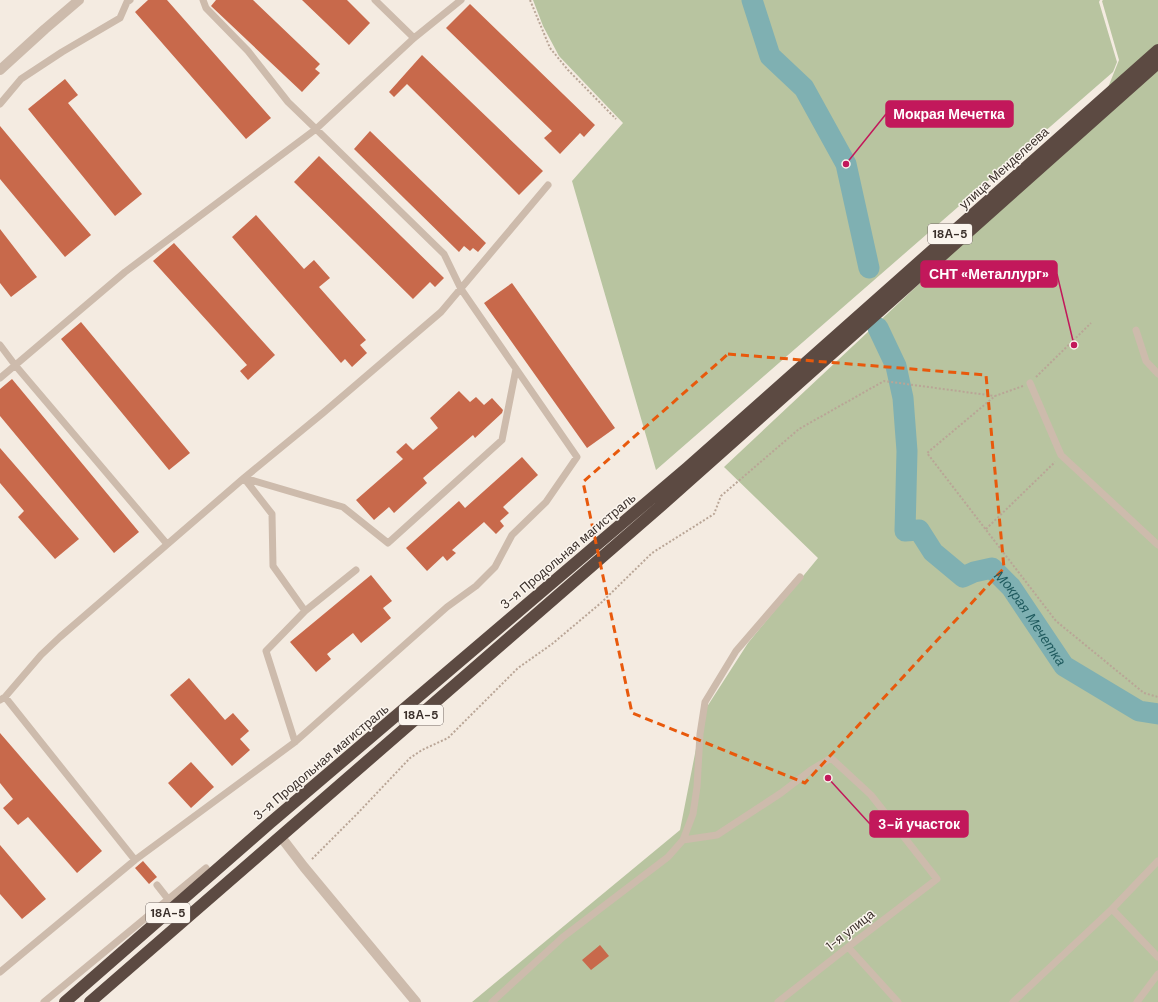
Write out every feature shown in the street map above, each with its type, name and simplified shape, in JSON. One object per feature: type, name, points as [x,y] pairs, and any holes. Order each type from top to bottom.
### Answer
[{"type":"highway","name":"улица Менделеева","points":[[747,423],[1158,50]]},
{"type":"highway","name":"улица Менделеева","points":[[747,423],[1158,63]]},
{"type":"highway","name":"3-я Продольная магистраль","points":[[90,1002],[526,625],[747,423]]},
{"type":"highway","name":"3-я Продольная магистраль","points":[[65,1002],[270,823],[687,468],[747,423]]},
{"type":"street","points":[[0,70],[44,29],[79,0]]},
{"type":"street","points":[[281,837],[416,1002]]},
{"type":"lane","points":[[0,104],[22,79],[62,52],[120,18],[130,0]]},
{"type":"lane","points":[[0,972],[135,860],[295,742],[447,607],[476,586],[495,567],[512,535],[546,502],[577,457],[461,289],[444,254],[288,102],[248,51],[206,8],[203,0]]},
{"type":"lane","points":[[375,0],[414,38]]},
{"type":"lane","points":[[0,378],[125,272],[316,129],[414,38],[461,0]]},
{"type":"lane","points":[[135,860],[2,699],[41,655],[60,637],[244,478],[441,312],[548,185]]},
{"type":"lane","points":[[1136,330],[1146,361],[1158,374]]},
{"type":"lane","points":[[0,345],[15,365],[167,544]]},
{"type":"lane","points":[[244,478],[343,507],[388,543],[502,440],[516,369]]},
{"type":"lane","points":[[1030,383],[1061,455],[1158,545]]},
{"type":"lane","points":[[244,478],[272,514],[273,566],[305,611]]},
{"type":"lane","points":[[295,742],[266,651],[305,611],[356,570]]},
{"type":"lane","points":[[492,1002],[563,937],[668,857],[684,840],[693,814],[697,787],[700,734],[705,702],[736,651],[800,577]]},
{"type":"lane","name":"1-я улица","points":[[684,840],[717,835],[781,793],[811,770],[831,758],[871,796],[937,879],[778,1002]]},
{"type":"lane","points":[[1012,1002],[1112,909],[1158,861]]},
{"type":"lane","points":[[44,1002],[206,868]]},
{"type":"lane","points":[[157,886],[168,898]]},
{"type":"lane","points":[[1112,909],[1158,957]]},
{"type":"lane","points":[[848,947],[898,1002]]},
{"type":"lane","points":[[1137,1002],[1158,974]]},
{"type":"path","points":[[530,0],[550,48],[568,70],[616,119]]},
{"type":"path","points":[[1091,323],[1030,383],[995,396],[926,453],[1056,620],[1144,693],[1158,697]]},
{"type":"path","points":[[304,867],[410,758],[422,750],[448,738],[518,668],[552,644],[591,611],[652,553],[714,514],[721,496],[799,429],[884,381],[995,396]]},
{"type":"path","points":[[986,529],[1061,455]]},
{"type":"highlighted area","points":[[728,354],[986,375],[1004,568],[805,783],[632,713],[583,482]]},
{"type":"green space","points":[[533,0],[1100,0],[1099,2],[1117,62],[1113,72],[656,470],[572,181],[623,123],[559,56],[543,26]]},
{"type":"green space","points":[[1158,0],[1158,1002],[472,1002],[680,830],[703,713],[748,643],[818,558],[724,467],[966,240],[1093,125],[1119,60],[1102,1]]},
{"type":"building","points":[[148,0],[167,0],[271,118],[246,139],[135,12]]},
{"type":"building","points":[[216,0],[253,0],[320,64],[315,69],[320,73],[302,92],[211,6]]},
{"type":"building","points":[[302,0],[347,0],[370,23],[349,45]]},
{"type":"building","points":[[470,4],[595,125],[584,137],[580,133],[560,154],[544,138],[552,131],[446,28]]},
{"type":"building","points":[[422,55],[543,171],[519,195],[407,84],[394,97],[389,92]]},
{"type":"building","points":[[65,79],[78,95],[68,103],[142,194],[115,216],[28,109]]},
{"type":"building","points":[[0,126],[91,235],[65,257],[0,179]]},
{"type":"building","points":[[370,131],[486,243],[478,252],[473,248],[470,251],[464,246],[459,252],[354,149]]},
{"type":"building","points":[[319,156],[444,278],[435,287],[430,282],[413,299],[294,182]]},
{"type":"building","points":[[256,215],[304,269],[314,260],[330,278],[319,287],[366,340],[360,345],[367,353],[352,367],[345,359],[341,363],[232,237]]},
{"type":"building","points":[[0,229],[37,277],[11,297],[0,283]]},
{"type":"building","points":[[174,243],[275,355],[248,380],[240,371],[247,365],[153,261]]},
{"type":"building","points":[[512,283],[615,428],[587,448],[484,303]]},
{"type":"building","points":[[81,322],[190,453],[169,470],[61,339]]},
{"type":"building","points":[[12,379],[139,532],[114,553],[0,416],[0,389]]},
{"type":"building","points":[[459,391],[470,402],[476,397],[484,405],[492,398],[503,410],[502,413],[475,438],[473,435],[423,478],[427,483],[394,513],[389,507],[374,520],[356,500],[403,459],[396,452],[406,443],[413,450],[438,428],[430,418]]},
{"type":"building","points":[[0,448],[79,539],[55,559],[18,517],[24,511],[0,483]]},
{"type":"building","points":[[522,457],[538,475],[503,507],[509,513],[500,521],[504,526],[496,534],[484,522],[452,550],[456,553],[447,561],[443,556],[427,571],[406,548],[459,501],[465,508]]},
{"type":"building","points":[[371,575],[392,601],[383,608],[391,618],[361,643],[353,633],[327,654],[331,659],[316,672],[290,642]]},
{"type":"building","points":[[189,678],[225,720],[233,713],[249,731],[240,739],[250,750],[232,766],[170,695]]},
{"type":"building","points":[[0,733],[102,851],[77,873],[28,817],[18,825],[3,808],[13,799],[0,783]]},
{"type":"building","points":[[191,762],[214,787],[191,808],[168,783]]},
{"type":"building","points":[[0,845],[46,899],[22,919],[0,894]]},
{"type":"building","points":[[143,861],[157,877],[149,884],[135,868]]},
{"type":"building","points":[[600,945],[609,956],[591,970],[582,960]]},
{"type":"waterway","name":"Мокрая Мечетка","points":[[752,0],[770,56],[804,88],[846,164],[869,268]]},
{"type":"waterway","name":"Мокрая Мечетка","points":[[878,328],[896,366],[903,398],[907,451],[905,531],[919,530],[933,552],[963,577],[974,572],[992,568],[1011,587],[1064,666],[1139,711],[1158,714]]},
{"type":"place","name":"Мокрая Мечетка","points":[[846,164]]},
{"type":"place","name":"СНТ «Металлург»","points":[[1074,345]]},
{"type":"place","name":"3-й участок","points":[[828,778]]}]
